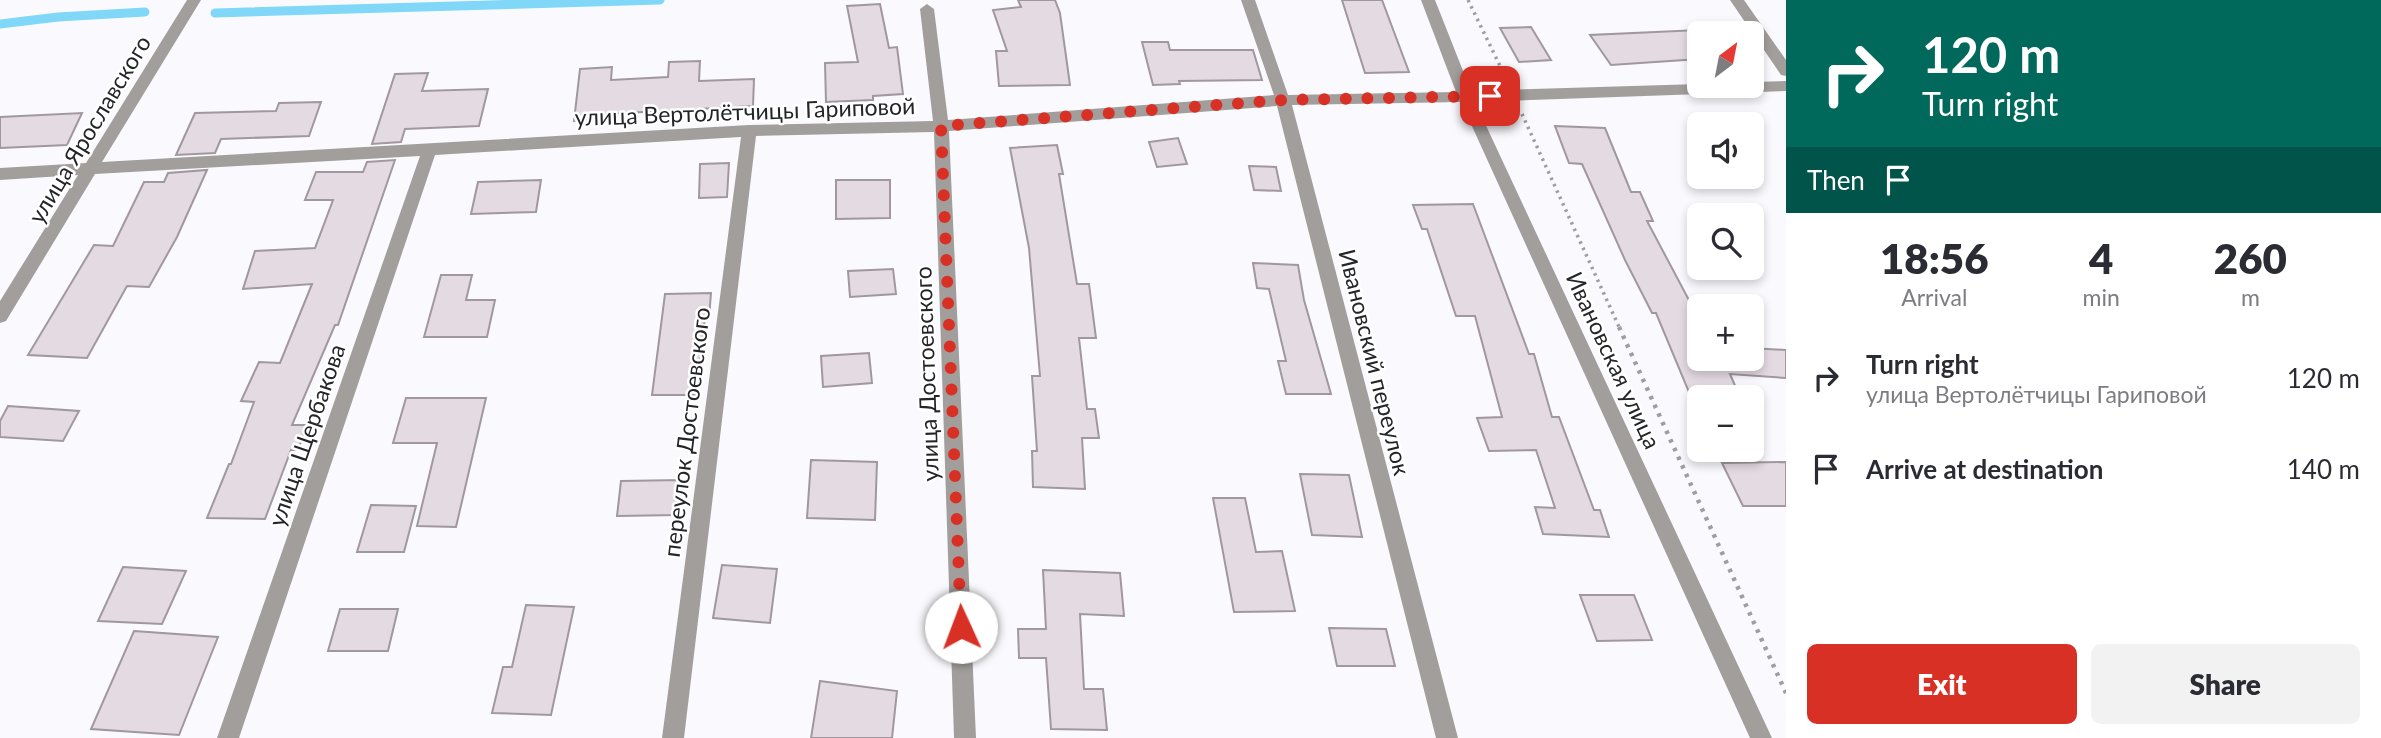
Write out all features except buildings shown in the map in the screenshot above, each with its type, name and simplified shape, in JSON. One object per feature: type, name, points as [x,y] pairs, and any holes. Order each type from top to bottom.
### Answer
[{"type":"street","name":"улица Ярославского","points":[[0,316],[194,0]]},
{"type":"street","name":"Ивановский переулок","points":[[1248,0],[1283,100],[1447,738]]},
{"type":"street","name":"Ивановская улица","points":[[1428,0],[1465,96],[1761,738]]},
{"type":"street","points":[[1737,0],[1786,71]]},
{"type":"street","name":"улица Достоевского","points":[[927,9],[941,126],[965,738]]},
{"type":"street","name":"улица Вертолётчицы Гариповой","points":[[0,174],[749,131],[941,126],[1283,100],[1515,96],[1786,86]]},
{"type":"street","name":"переулок Достоевского","points":[[673,738],[749,131]]},
{"type":"street","name":"улица Щербакова","points":[[228,738],[430,148]]},
{"type":"path","points":[[1468,0],[1515,96],[1786,693]]},
{"type":"waterway","points":[[215,13],[660,0]]},
{"type":"waterway","points":[[0,24],[58,17],[145,12]]},
{"type":"route","points":[[961,627],[941,126],[1283,100],[1490,96]]}]
